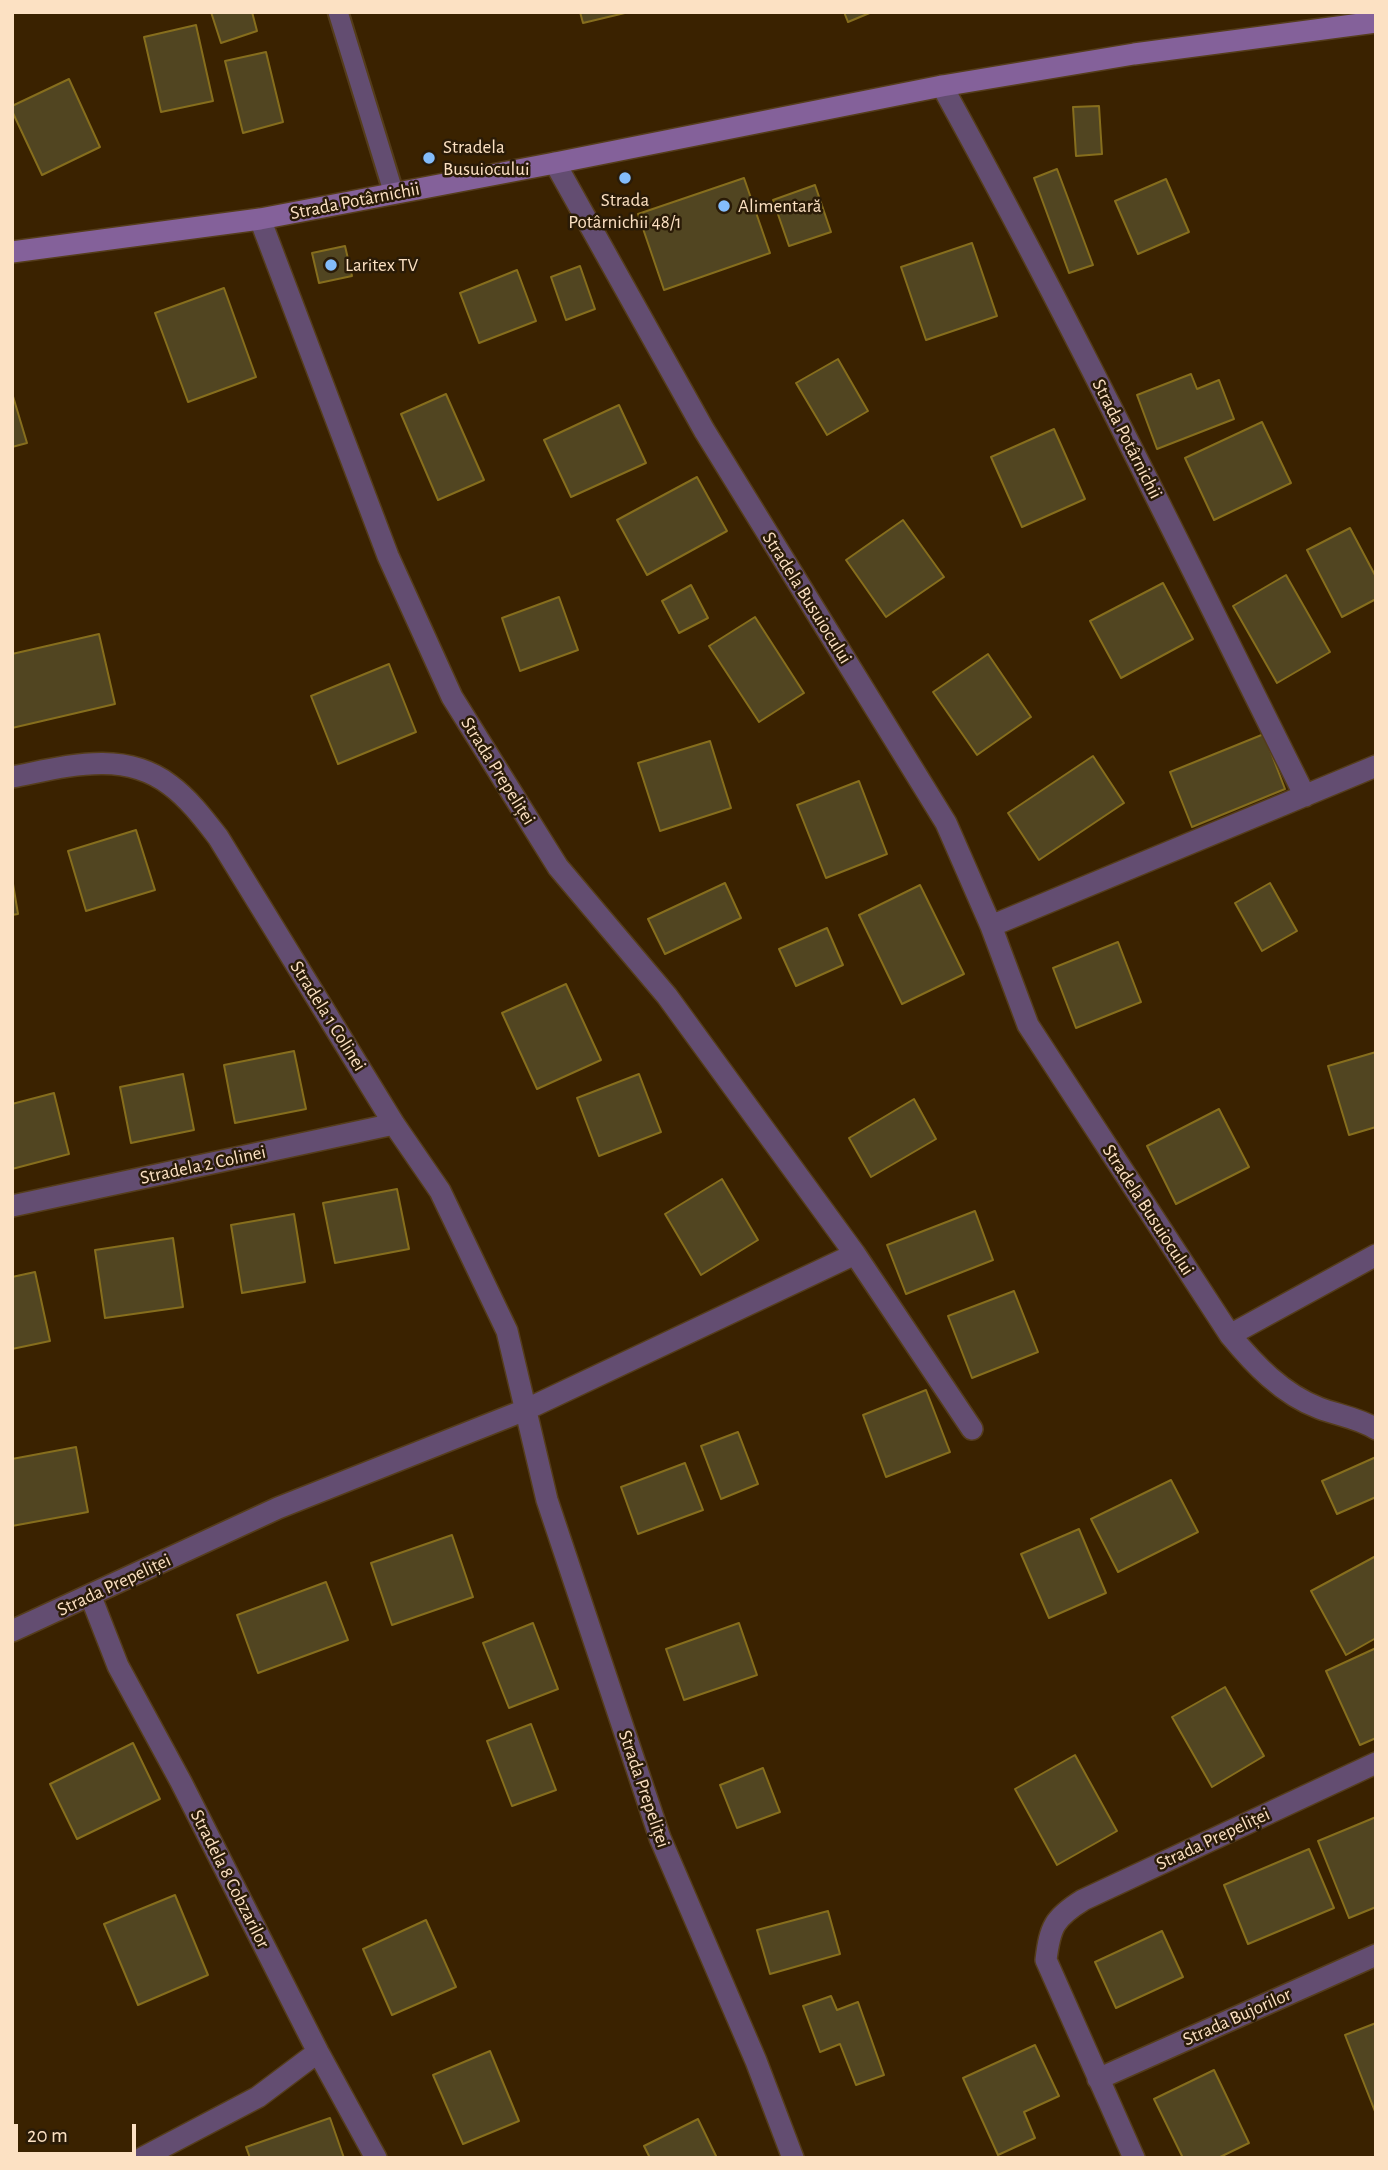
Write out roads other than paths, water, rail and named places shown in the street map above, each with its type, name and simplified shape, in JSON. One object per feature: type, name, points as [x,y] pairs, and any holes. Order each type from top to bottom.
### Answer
[{"type":"street","name":"Strada Potârnichii","points":[[12,252],[260,219],[942,86],[1134,54],[1376,22]]},
{"type":"street","name":"Strada Potârnichii","points":[[942,86],[1001,193],[1123,430],[1305,796]]},
{"type":"street","name":"Stradela Busuiocului","points":[[555,163],[704,430],[946,823],[991,926],[1028,1025],[1230,1335],[1256,1366],[1279,1385],[1315,1407],[1376,1429]]},
{"type":"street","name":"Strada Prepeliței","points":[[260,219],[388,556],[452,697],[558,867],[667,996],[855,1254],[972,1429]]},
{"type":"street","name":"Stradela 1 Colinei","points":[[12,777],[103,762],[142,769],[170,784],[218,837],[394,1124],[440,1191],[507,1331],[525,1410]]},
{"type":"street","points":[[991,926],[1376,766]]},
{"type":"street","name":"Stradela 2 Colinei","points":[[12,1206],[394,1124]]},
{"type":"street","name":"Strada Prepeliței","points":[[12,1632],[278,1508],[525,1410],[855,1254]]},
{"type":"street","points":[[1230,1335],[1376,1255]]},
{"type":"street","name":"Strada Prepeliței","points":[[525,1410],[547,1500],[660,1838],[756,2061],[793,2158]]},
{"type":"street","name":"Stradela 8 Cobzarilor","points":[[91,1597],[118,1666],[181,1782],[318,2052],[376,2158]]},
{"type":"street","name":"Strada Prepeliței","points":[[1134,2158],[1046,1961],[1049,1933],[1065,1911],[1083,1900],[1376,1763]]},
{"type":"street","name":"Strada Bujorilor","points":[[1098,2079],[1376,1955]]},
{"type":"street","points":[[142,2158],[258,2097],[318,2052]]},
{"type":"lane","points":[[338,12],[394,194]]},
{"type":"place","name":"Stradela Busuiocului","points":[[429,158]]},
{"type":"place","name":"Strada Potârnichii 48/1","points":[[625,178]]},
{"type":"place","name":"Alimentară","points":[[724,206]]},
{"type":"place","name":"Laritex TV","points":[[331,265]]}]
